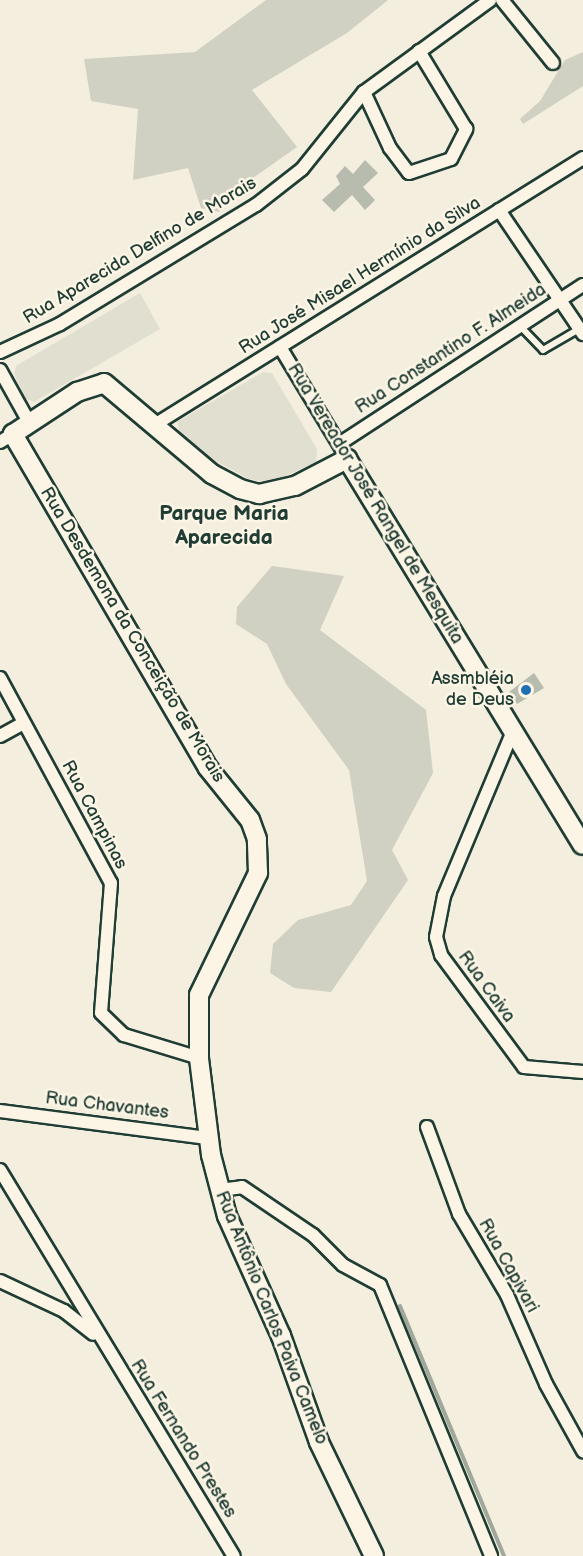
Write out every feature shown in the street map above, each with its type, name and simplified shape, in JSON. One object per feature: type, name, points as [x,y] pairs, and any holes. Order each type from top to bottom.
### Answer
[{"type":"street","name":"Rua Aparecida Delfino de Morais","points":[[0,352],[60,324],[256,206],[302,169],[364,92],[490,0]]},
{"type":"street","points":[[502,0],[553,63]]},
{"type":"street","points":[[364,92],[390,148],[410,173],[451,159],[466,129],[419,51]]},
{"type":"street","name":"Rua José Misael Hermínio da Silva","points":[[156,424],[583,158]]},
{"type":"street","points":[[499,210],[581,332]]},
{"type":"street","name":"Rua Constantino F. Almeida","points":[[343,451],[520,325],[583,285]]},
{"type":"street","name":"Rua Vereador José Rangel de Mesquita","points":[[280,346],[583,845]]},
{"type":"street","points":[[0,370],[29,422]]},
{"type":"street","points":[[6,438],[77,392],[104,384],[156,424],[212,474],[259,494],[295,486],[343,451]]},
{"type":"street","name":"Rua Desdemona da Conceição de Morais","points":[[6,438],[208,768],[250,820],[260,853],[246,903]]},
{"type":"street","name":"Rua Campinas","points":[[0,678],[111,883],[101,1013],[124,1035],[199,1058]]},
{"type":"street","points":[[0,736],[23,723]]},
{"type":"street","name":"Rua Caiva","points":[[513,731],[444,896],[436,937],[441,955],[524,1067],[583,1072]]},
{"type":"street","name":"Rua Antônio Carlos Paiva Camelo","points":[[246,903],[199,995],[199,1058],[209,1138],[219,1190],[319,1442],[374,1556]]},
{"type":"street","name":"Rua Chavantes","points":[[0,1111],[209,1138]]},
{"type":"street","name":"Rua Capivari","points":[[427,1127],[459,1214],[507,1295],[546,1384],[583,1451]]},
{"type":"street","points":[[0,1170],[100,1340]]},
{"type":"street","points":[[219,1190],[242,1186],[313,1235],[343,1265],[380,1286],[491,1556]]},
{"type":"street","points":[[0,1281],[64,1311],[100,1340]]},
{"type":"street","name":"Rua Fernando Prestes","points":[[100,1340],[234,1556]]},
{"type":"lane","points":[[520,325],[543,350],[581,332]]},
{"type":"shaded area","points":[[266,0],[388,0],[347,33],[252,90],[297,147],[236,190],[219,212],[201,208],[188,168],[133,180],[138,109],[91,101],[84,59],[195,52]]},
{"type":"shaded area","points":[[583,52],[583,86],[523,124],[520,119],[540,101],[565,60]]},
{"type":"shaded area","points":[[140,293],[160,329],[34,402],[25,398],[14,374],[16,366]]},
{"type":"shaded area","points":[[263,372],[272,373],[317,449],[316,462],[270,483],[249,479],[192,448],[181,437],[177,422]]},
{"type":"shaded area","points":[[272,566],[344,576],[320,630],[426,710],[433,773],[392,850],[408,880],[331,992],[294,988],[270,973],[273,944],[298,920],[351,905],[367,881],[349,770],[286,684],[267,644],[236,624],[237,607]]},
{"type":"building","points":[[365,160],[378,173],[363,187],[375,200],[365,210],[352,195],[334,212],[322,200],[340,184],[336,176],[345,166],[353,174]]},
{"type":"building","name":"Assmbléia de Deus","points":[[534,673],[544,688],[517,704],[509,692]]},
{"type":"waterway","points":[[400,1306],[504,1556]]},
{"type":"place","name":"Assmbléia de Deus","points":[[526,690]]},
{"type":"district","name":"Parque Maria Aparecida","points":[[224,526]]}]
